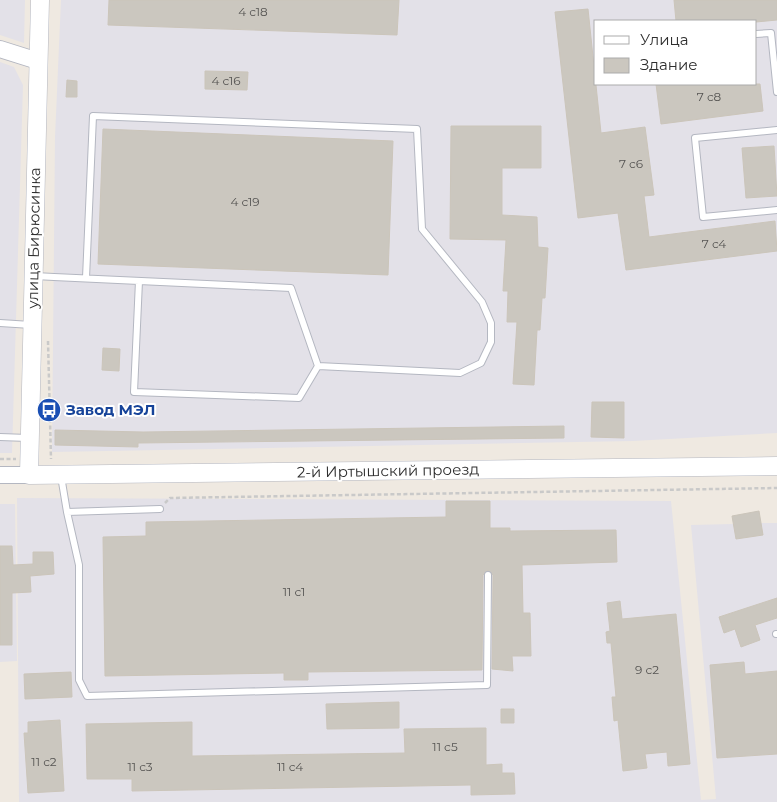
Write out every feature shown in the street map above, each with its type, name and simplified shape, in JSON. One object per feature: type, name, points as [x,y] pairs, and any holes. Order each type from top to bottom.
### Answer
[{"type":"main road","name":"улица Бирюсинка","points":[[29,475],[40,0]]},
{"type":"main road","name":"2-й Иртышский проезд","points":[[29,475],[777,466]]},
{"type":"street","points":[[0,49],[38,61]]},
{"type":"street","name":"2-й Иртышский проезд","points":[[0,476],[29,475]]},
{"type":"lane","points":[[757,34],[771,33],[777,92]]},
{"type":"lane","points":[[86,278],[93,116],[417,129],[422,229],[482,302],[491,322],[491,342],[481,363],[460,373],[318,366]]},
{"type":"lane","points":[[777,130],[695,138],[703,218],[777,210]]},
{"type":"lane","points":[[34,276],[291,288],[318,366],[299,398],[134,392],[139,281]]},
{"type":"lane","points":[[0,323],[32,326]]},
{"type":"lane","points":[[0,437],[29,438]]},
{"type":"lane","points":[[61,475],[79,566],[79,680],[87,696],[488,685],[488,574]]},
{"type":"lane","points":[[67,512],[160,509]]},
{"type":"path","points":[[0,459],[16,459]]},
{"type":"path","points":[[160,509],[170,498],[777,488]]},
{"type":"shaded area","points":[[0,0],[25,0],[24,43],[0,35]]},
{"type":"shaded area","points":[[61,0],[777,0],[777,433],[633,441],[52,452],[55,137]]},
{"type":"shaded area","points":[[0,62],[14,67],[23,85],[12,453],[0,453]]},
{"type":"shaded area","points":[[17,498],[671,501],[701,800],[716,799],[691,525],[733,524],[732,516],[759,511],[761,523],[777,523],[777,802],[19,802]]},
{"type":"shaded area","points":[[0,504],[15,504],[17,661],[0,662]]},
{"type":"building","points":[[109,0],[399,0],[397,35],[108,25]]},
{"type":"building","points":[[674,0],[777,0],[777,20],[757,22],[757,20],[676,20]]},
{"type":"building","points":[[588,9],[594,85],[596,85],[601,133],[645,127],[654,195],[644,196],[649,237],[775,221],[777,251],[626,270],[618,213],[578,218],[555,12]]},
{"type":"building","points":[[205,71],[248,72],[247,90],[205,89]]},
{"type":"building","points":[[67,80],[77,81],[77,97],[66,97]]},
{"type":"building","points":[[760,84],[763,111],[661,124],[656,85]]},
{"type":"building","points":[[451,126],[541,126],[541,168],[502,168],[502,215],[537,217],[538,247],[548,248],[545,298],[542,298],[540,330],[537,330],[534,385],[513,384],[517,322],[507,322],[508,291],[503,291],[506,240],[450,239]]},
{"type":"building","points":[[103,129],[393,141],[388,275],[98,264]]},
{"type":"building","points":[[774,146],[777,196],[746,198],[742,148]]},
{"type":"building","points":[[103,348],[120,349],[119,371],[102,370]]},
{"type":"building","points":[[592,402],[624,402],[624,438],[591,437]]},
{"type":"building","points":[[564,426],[564,438],[138,443],[138,447],[55,445],[55,430],[143,432]]},
{"type":"building","points":[[446,501],[490,501],[490,528],[510,528],[510,531],[616,530],[617,562],[522,565],[523,613],[530,613],[531,656],[512,656],[513,671],[492,669],[493,575],[488,570],[483,575],[482,670],[308,672],[308,680],[284,680],[284,673],[105,676],[103,537],[146,536],[146,522],[446,517]]},
{"type":"building","points":[[759,511],[763,535],[736,539],[732,516]]},
{"type":"building","points":[[0,546],[12,546],[13,565],[33,564],[33,552],[53,552],[54,574],[30,576],[31,592],[12,593],[12,645],[0,645]]},
{"type":"building","points":[[777,598],[777,618],[755,625],[760,640],[741,647],[735,629],[724,633],[719,617]]},
{"type":"building","points":[[620,601],[622,619],[676,614],[690,764],[668,766],[667,752],[645,754],[647,768],[623,771],[618,720],[614,721],[612,697],[616,697],[611,643],[607,643],[606,632],[610,631],[607,603]]},
{"type":"building","points":[[744,662],[745,674],[777,671],[777,754],[717,758],[710,665]]},
{"type":"building","points":[[71,672],[72,697],[25,699],[24,674]]},
{"type":"building","points":[[399,702],[399,728],[327,729],[326,704]]},
{"type":"building","points":[[501,709],[514,709],[514,723],[501,723]]},
{"type":"building","points":[[60,720],[64,791],[28,793],[24,733],[28,733],[28,722]]},
{"type":"building","points":[[192,722],[192,756],[405,753],[404,729],[486,728],[486,765],[502,764],[502,773],[514,773],[515,794],[471,795],[471,785],[132,791],[132,779],[87,779],[86,724]]},
{"type":"place","name":"Завод МЭЛ","points":[[49,410]]}]
